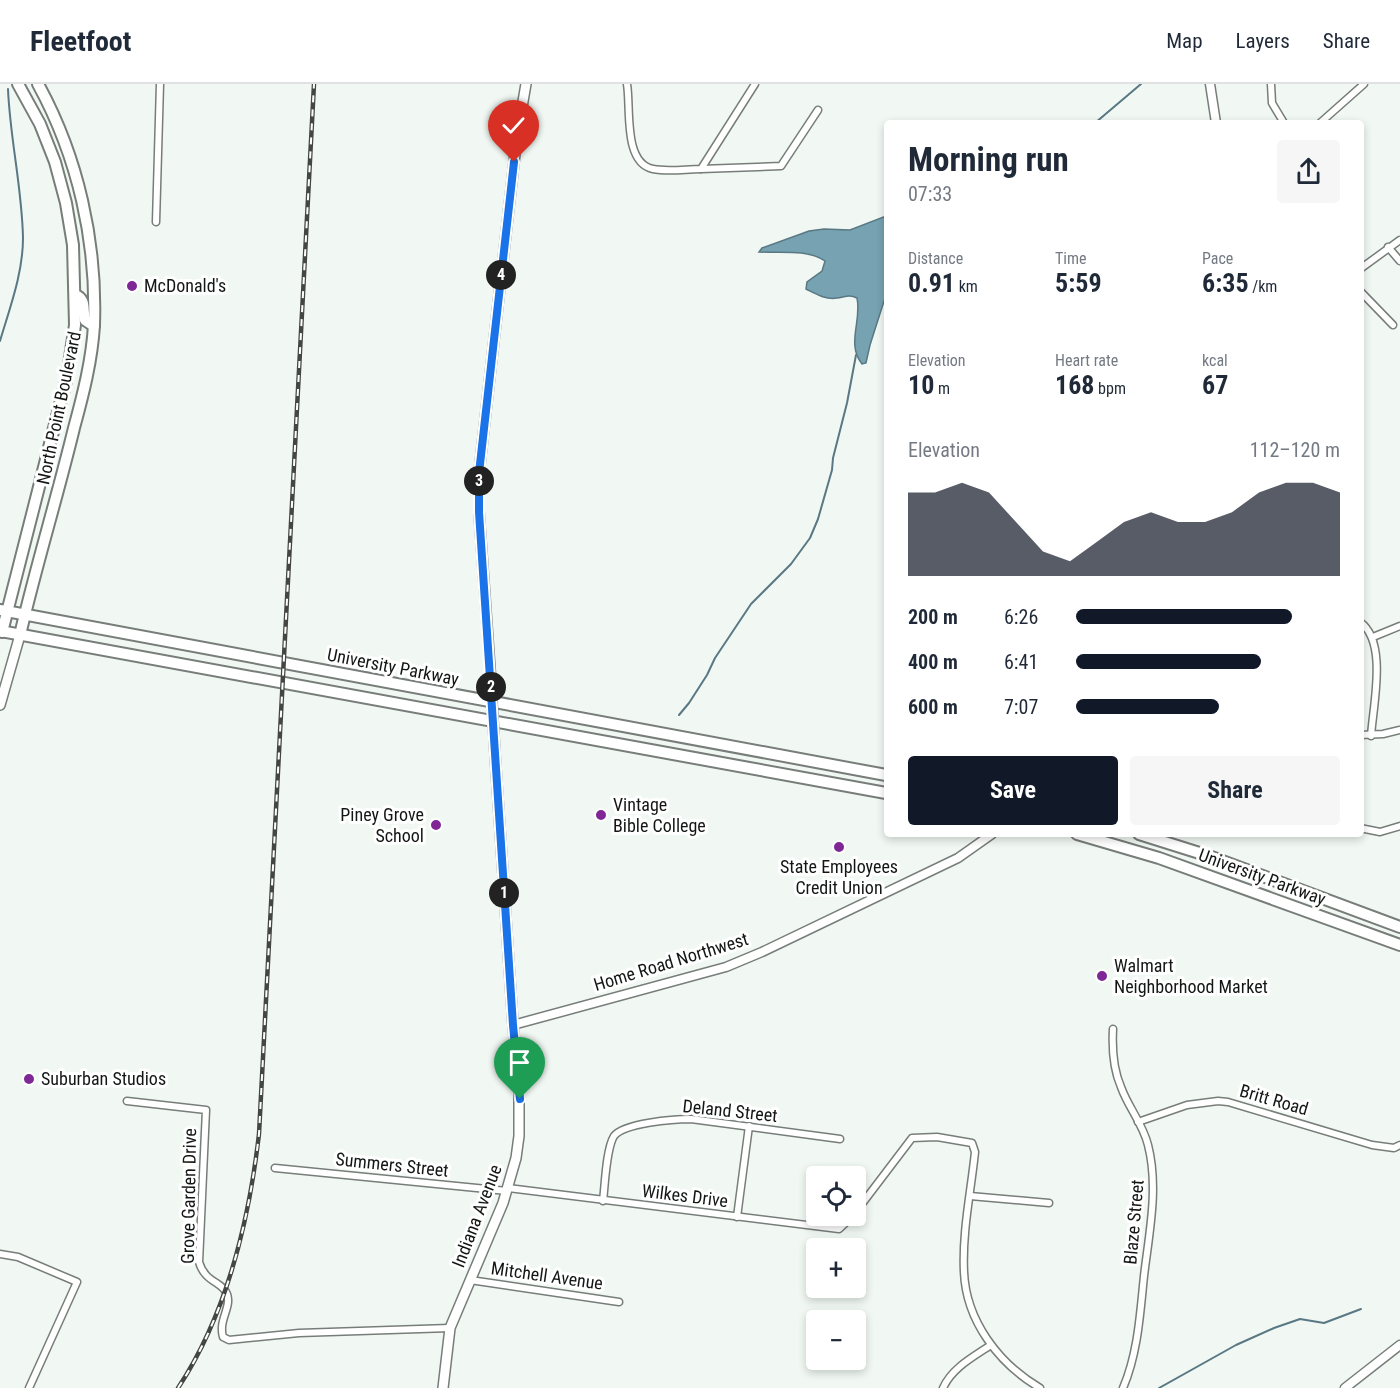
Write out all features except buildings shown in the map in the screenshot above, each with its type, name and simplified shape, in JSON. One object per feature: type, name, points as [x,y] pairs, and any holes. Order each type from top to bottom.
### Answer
[{"type":"main road","name":"North Point Boulevard","points":[[1,635],[4,611],[67,377],[75,325],[73,244],[66,203],[55,162],[40,124],[18,84]]},
{"type":"main road","points":[[33,84],[52,120],[59,125]]},
{"type":"main road","name":"North Point Boulevard","points":[[0,705],[57,498],[84,387],[94,326],[90,239],[82,198],[59,125],[38,84]]},
{"type":"main road","name":"Indiana Avenue","points":[[443,1388],[450,1329],[488,1243],[507,1190],[516,1158],[520,1123],[479,512],[479,473],[517,136],[526,84]]},
{"type":"main road","points":[[75,295],[83,302],[85,320],[94,326]]},
{"type":"main road","points":[[75,325],[86,332],[86,351],[90,356]]},
{"type":"main road","name":"University Parkway","points":[[4,611],[884,775]]},
{"type":"main road","name":"University Parkway","points":[[1,635],[20,635],[884,793]]},
{"type":"main road","name":"University Parkway","points":[[1087,837],[1159,858],[1400,945]]},
{"type":"main road","name":"University Parkway","points":[[1149,837],[1209,856],[1400,927]]},
{"type":"street","points":[[156,222],[160,84]]},
{"type":"street","points":[[627,84],[632,145],[637,160],[652,169],[781,166],[818,110]]},
{"type":"street","points":[[701,169],[755,84]]},
{"type":"street","points":[[1210,84],[1216,120]]},
{"type":"street","points":[[1271,84],[1272,103],[1282,120]]},
{"type":"street","points":[[1323,120],[1364,84]]},
{"type":"street","points":[[1364,265],[1400,240]]},
{"type":"street","points":[[1388,247],[1400,261]]},
{"type":"street","points":[[1364,295],[1393,325]]},
{"type":"street","points":[[1364,625],[1373,637],[1376,653],[1377,670],[1371,735]]},
{"type":"street","points":[[1373,637],[1400,626]]},
{"type":"street","points":[[1364,735],[1400,730]]},
{"type":"street","points":[[1364,829],[1380,832],[1400,826]]},
{"type":"street","name":"Home Road Northwest","points":[[513,1025],[726,967],[958,858],[988,837]]},
{"type":"street","name":"Blaze Street","points":[[1113,1029],[1113,1057],[1120,1087],[1147,1141],[1152,1159],[1154,1184],[1138,1325],[1131,1368],[1124,1388]]},
{"type":"street","name":"Grove Garden Drive","points":[[126,1101],[206,1110],[199,1262],[202,1272],[225,1289],[229,1298],[221,1328],[223,1337],[229,1340],[299,1333],[450,1329]]},
{"type":"street","name":"Britt Road","points":[[1138,1122],[1187,1105],[1212,1101],[1227,1102],[1372,1145],[1394,1148],[1400,1145]]},
{"type":"street","name":"Deland Street","points":[[603,1201],[614,1136],[623,1129],[672,1119],[691,1119],[840,1139]]},
{"type":"street","points":[[737,1217],[749,1126]]},
{"type":"street","name":"Wilkes Drive","points":[[866,1198],[912,1138],[937,1137],[972,1143],[975,1152],[970,1196]]},
{"type":"street","name":"Summers Street","points":[[275,1168],[507,1190]]},
{"type":"street","name":"Wilkes Drive","points":[[507,1190],[806,1225]]},
{"type":"street","points":[[1040,1388],[1026,1380],[991,1345],[980,1328],[966,1292],[965,1244],[970,1196],[1049,1203]]},
{"type":"street","name":"Wilkes Drive","points":[[814,1226],[839,1229],[842,1226]]},
{"type":"street","points":[[0,1254],[18,1257],[77,1282],[29,1388]]},
{"type":"street","name":"Mitchell Avenue","points":[[470,1280],[619,1302]]},
{"type":"street","points":[[943,1388],[947,1379],[957,1368],[991,1345]]},
{"type":"street","points":[[1345,1388],[1400,1345]]},
{"type":"water","points":[[884,217],[884,301],[866,363],[862,364],[855,348],[857,298],[849,296],[829,298],[806,289],[807,282],[822,271],[825,261],[802,253],[759,252],[762,248],[809,231],[850,230]]},
{"type":"waterway","points":[[1099,120],[1141,84]]},
{"type":"waterway","points":[[0,341],[18,277],[23,238],[21,200],[8,89]]},
{"type":"waterway","points":[[679,715],[689,703],[715,658],[751,604],[791,564],[810,538],[832,470],[856,355]]},
{"type":"waterway","points":[[1159,1388],[1236,1345],[1274,1328],[1300,1319],[1324,1323],[1361,1309]]},
{"type":"railway","points":[[178,1388],[195,1359],[223,1298],[242,1233],[259,1134],[314,84]]},
{"type":"place","name":"McDonald's","points":[[132,286]]},
{"type":"place","name":"Vintage Bible College","points":[[601,815]]},
{"type":"place","name":"Piney Grove School","points":[[436,825]]},
{"type":"place","name":"State Employees Credit Union","points":[[839,847]]},
{"type":"place","name":"Walmart Neighborhood Market","points":[[1102,976]]},
{"type":"place","name":"Suburban Studios","points":[[29,1079]]},
{"type":"route","points":[[514,162],[479,473],[479,512],[513,1025],[520,1099]]}]
